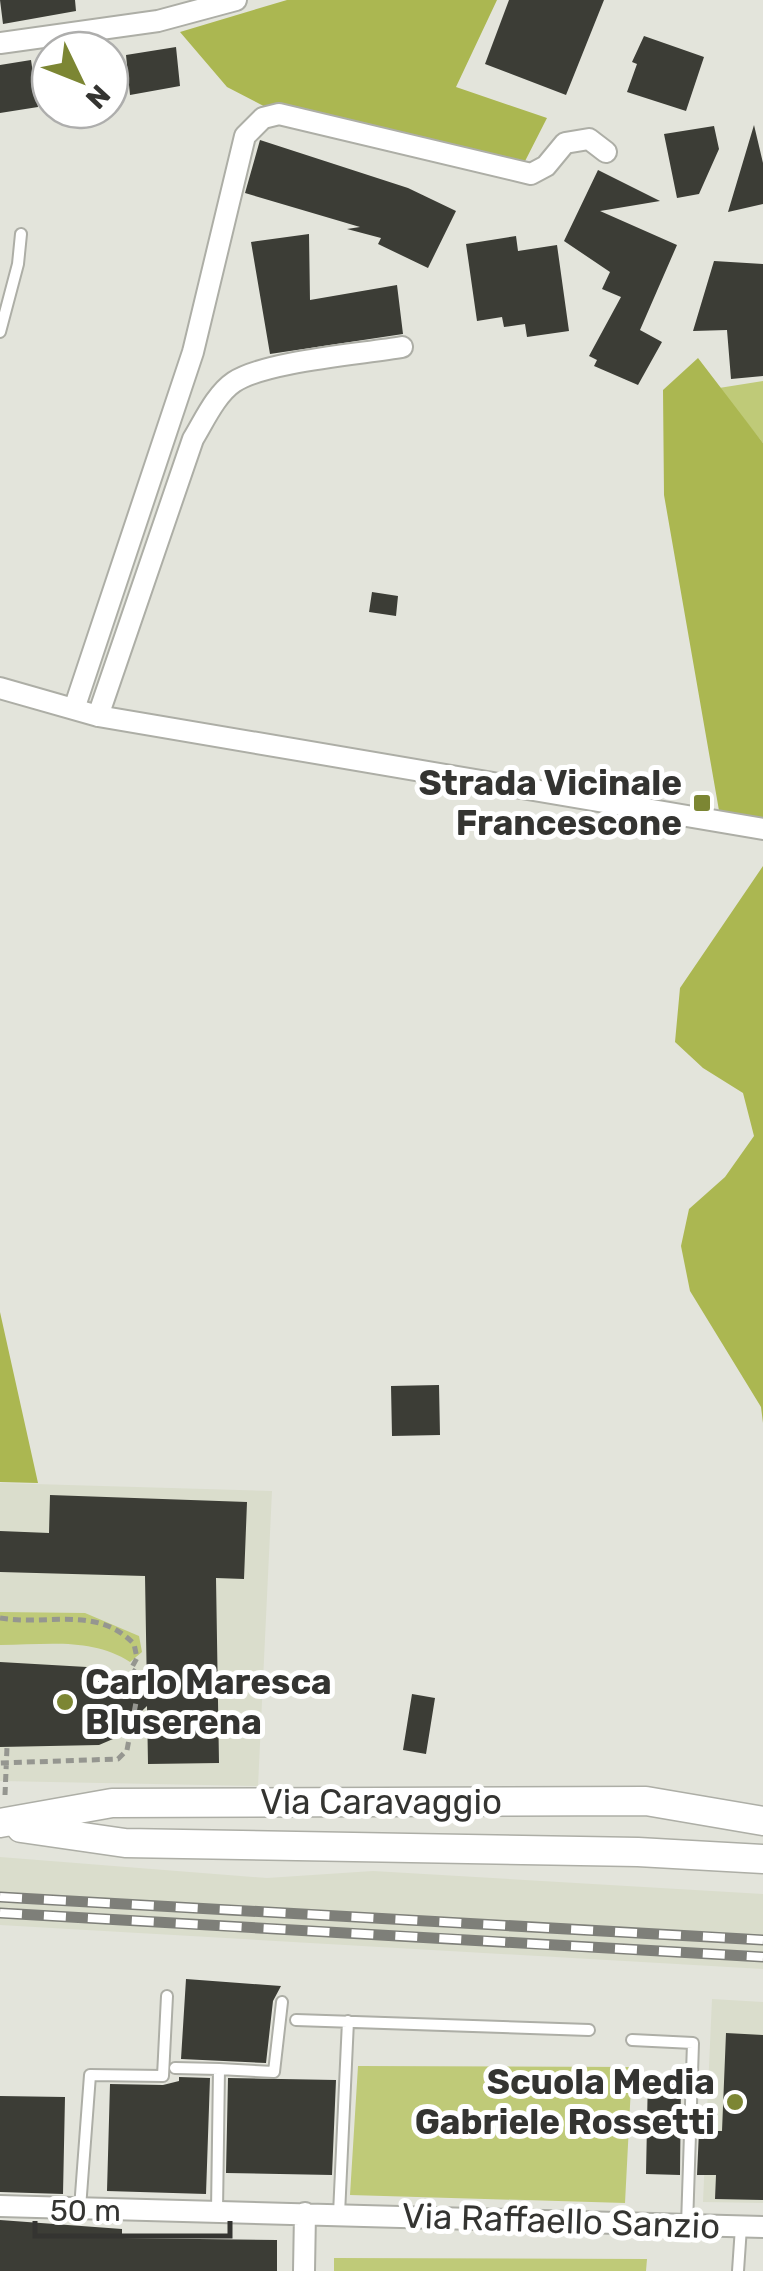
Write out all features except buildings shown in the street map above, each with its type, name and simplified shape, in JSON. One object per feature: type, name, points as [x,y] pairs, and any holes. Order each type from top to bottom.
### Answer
[{"type":"street","points":[[0,42],[158,21],[236,0]]},
{"type":"street","points":[[74,708],[193,352],[244,136],[252,126],[280,114],[532,174],[546,166],[565,143],[589,139],[606,152]]},
{"type":"street","points":[[98,716],[193,439],[212,408],[234,382],[270,369],[402,347]]},
{"type":"street","points":[[0,688],[98,716],[763,829]]},
{"type":"street","name":"Via Caravaggio","points":[[0,1824],[112,1804],[646,1801],[763,1821]]},
{"type":"street","name":"Via Caravaggio","points":[[0,1824],[125,1843],[638,1852],[763,1859]]},
{"type":"street","name":"Via Raffaello Sanzio","points":[[0,2206],[763,2227]]},
{"type":"street","points":[[304,2271],[305,2213]]},
{"type":"lane","points":[[0,332],[18,264],[20,234]]},
{"type":"lane","points":[[80,2208],[90,2075],[162,2076],[168,1996]]},
{"type":"lane","points":[[175,2068],[274,2072],[282,2002]]},
{"type":"lane","points":[[296,2020],[590,2030]]},
{"type":"lane","points":[[339,2214],[348,2021]]},
{"type":"lane","points":[[632,2040],[693,2043],[687,2224]]},
{"type":"lane","points":[[217,2211],[219,2069]]},
{"type":"lane","points":[[738,2271],[741,2226]]},
{"type":"path","points":[[0,1618],[87,1619],[108,1625],[134,1644],[137,1658],[131,1669],[141,1676],[127,1750],[118,1759],[3,1763]]},
{"type":"path","points":[[4,1795],[7,1746]]},
{"type":"shaded area","points":[[0,1483],[272,1491],[258,1786],[0,1781]]},
{"type":"shaded area","points":[[0,1857],[267,1878],[373,1871],[763,1894],[763,1969],[0,1925]]},
{"type":"shaded area","name":"Scuola Media Gabriele Rossetti","points":[[712,1999],[763,2002],[763,2203],[703,2202]]},
{"type":"green space","points":[[287,0],[497,0],[456,87],[547,118],[520,171],[279,114],[227,87],[180,32]]},
{"type":"green space","points":[[698,358],[763,443],[763,829],[721,822],[664,495],[663,390]]},
{"type":"green space","points":[[763,381],[763,443],[719,388]]},
{"type":"green space","points":[[763,866],[763,1423],[761,1407],[690,1291],[681,1246],[689,1209],[725,1177],[754,1136],[743,1093],[703,1068],[675,1042],[680,988]]},
{"type":"green space","points":[[0,1312],[38,1483],[0,1482]]},
{"type":"green space","points":[[0,1612],[85,1613],[139,1636],[142,1652],[130,1662],[84,1646],[0,1645]]},
{"type":"green space","points":[[358,2066],[632,2067],[625,2203],[350,2195]]},
{"type":"green space","points":[[334,2258],[647,2259],[646,2271],[334,2271]]},
{"type":"railway","points":[[0,1897],[763,1940]]},
{"type":"railway","points":[[0,1913],[763,1957]]},
{"type":"place","name":"Strada Vicinale Francescone","points":[[702,803]]},
{"type":"place","name":"Carlo Maresca Bluserena","points":[[65,1702]]},
{"type":"place","name":"Scuola Media Gabriele Rossetti","points":[[735,2102]]}]
